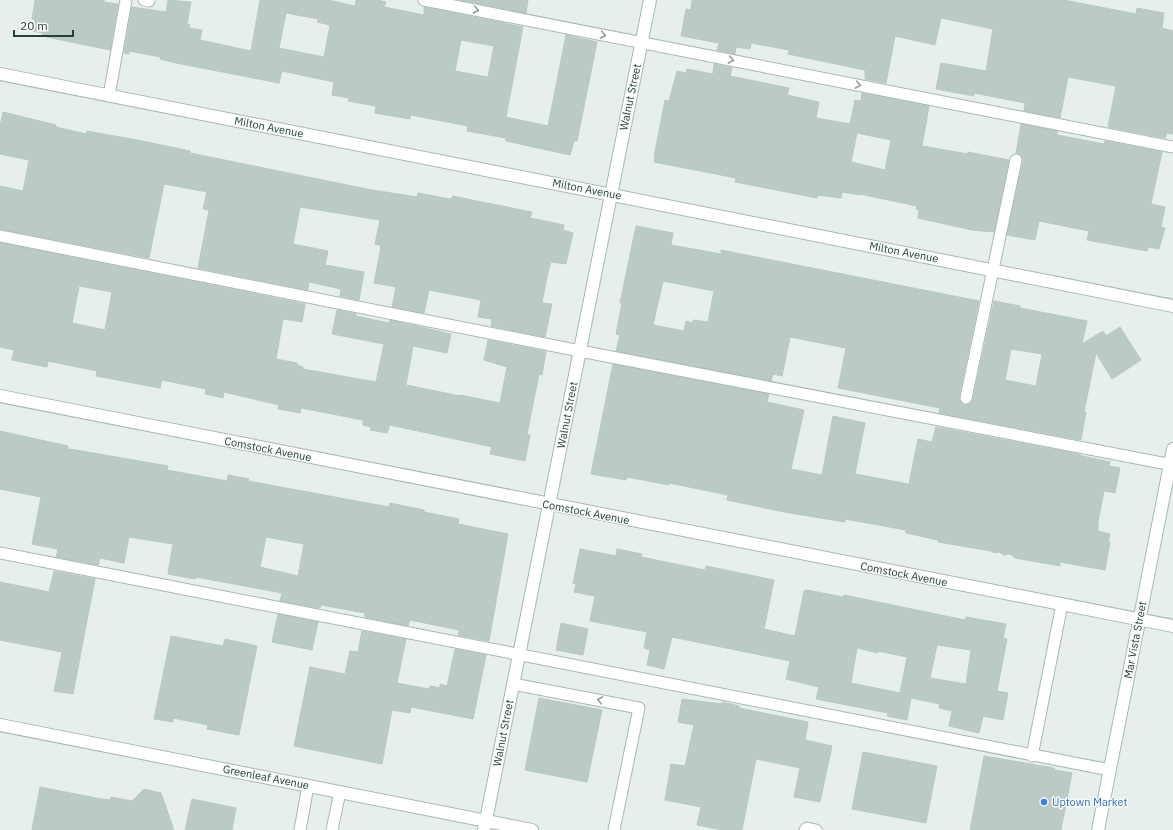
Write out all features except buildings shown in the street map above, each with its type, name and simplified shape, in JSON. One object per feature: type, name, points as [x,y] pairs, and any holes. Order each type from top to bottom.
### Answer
[{"type":"street","name":"Walnut Street","points":[[485,825],[650,0]]},
{"type":"street","name":"Milton Avenue","points":[[0,74],[1173,306]]},
{"type":"street","name":"Comstock Avenue","points":[[0,396],[549,505],[1173,626]]},
{"type":"street","name":"Mar Vista Street","points":[[1098,830],[1138,619],[1172,464],[1173,450]]},
{"type":"street","name":"Greenleaf Avenue","points":[[0,725],[340,792],[485,825],[532,830]]},
{"type":"lane","points":[[109,96],[126,0]]},
{"type":"lane","points":[[424,0],[1173,147]]},
{"type":"lane","points":[[966,398],[1016,160]]},
{"type":"lane","points":[[0,236],[580,351],[1172,464]]},
{"type":"lane","points":[[0,553],[1032,756],[1110,770]]},
{"type":"lane","points":[[1032,756],[1062,604]]},
{"type":"lane","points":[[513,684],[639,708],[614,830]]},
{"type":"lane","points":[[300,830],[308,786]]},
{"type":"lane","points":[[332,830],[340,792]]},
{"type":"lane","points":[[805,830],[807,828],[816,830]]},
{"type":"place","name":"Uptown Market","points":[[1044,802]]}]
